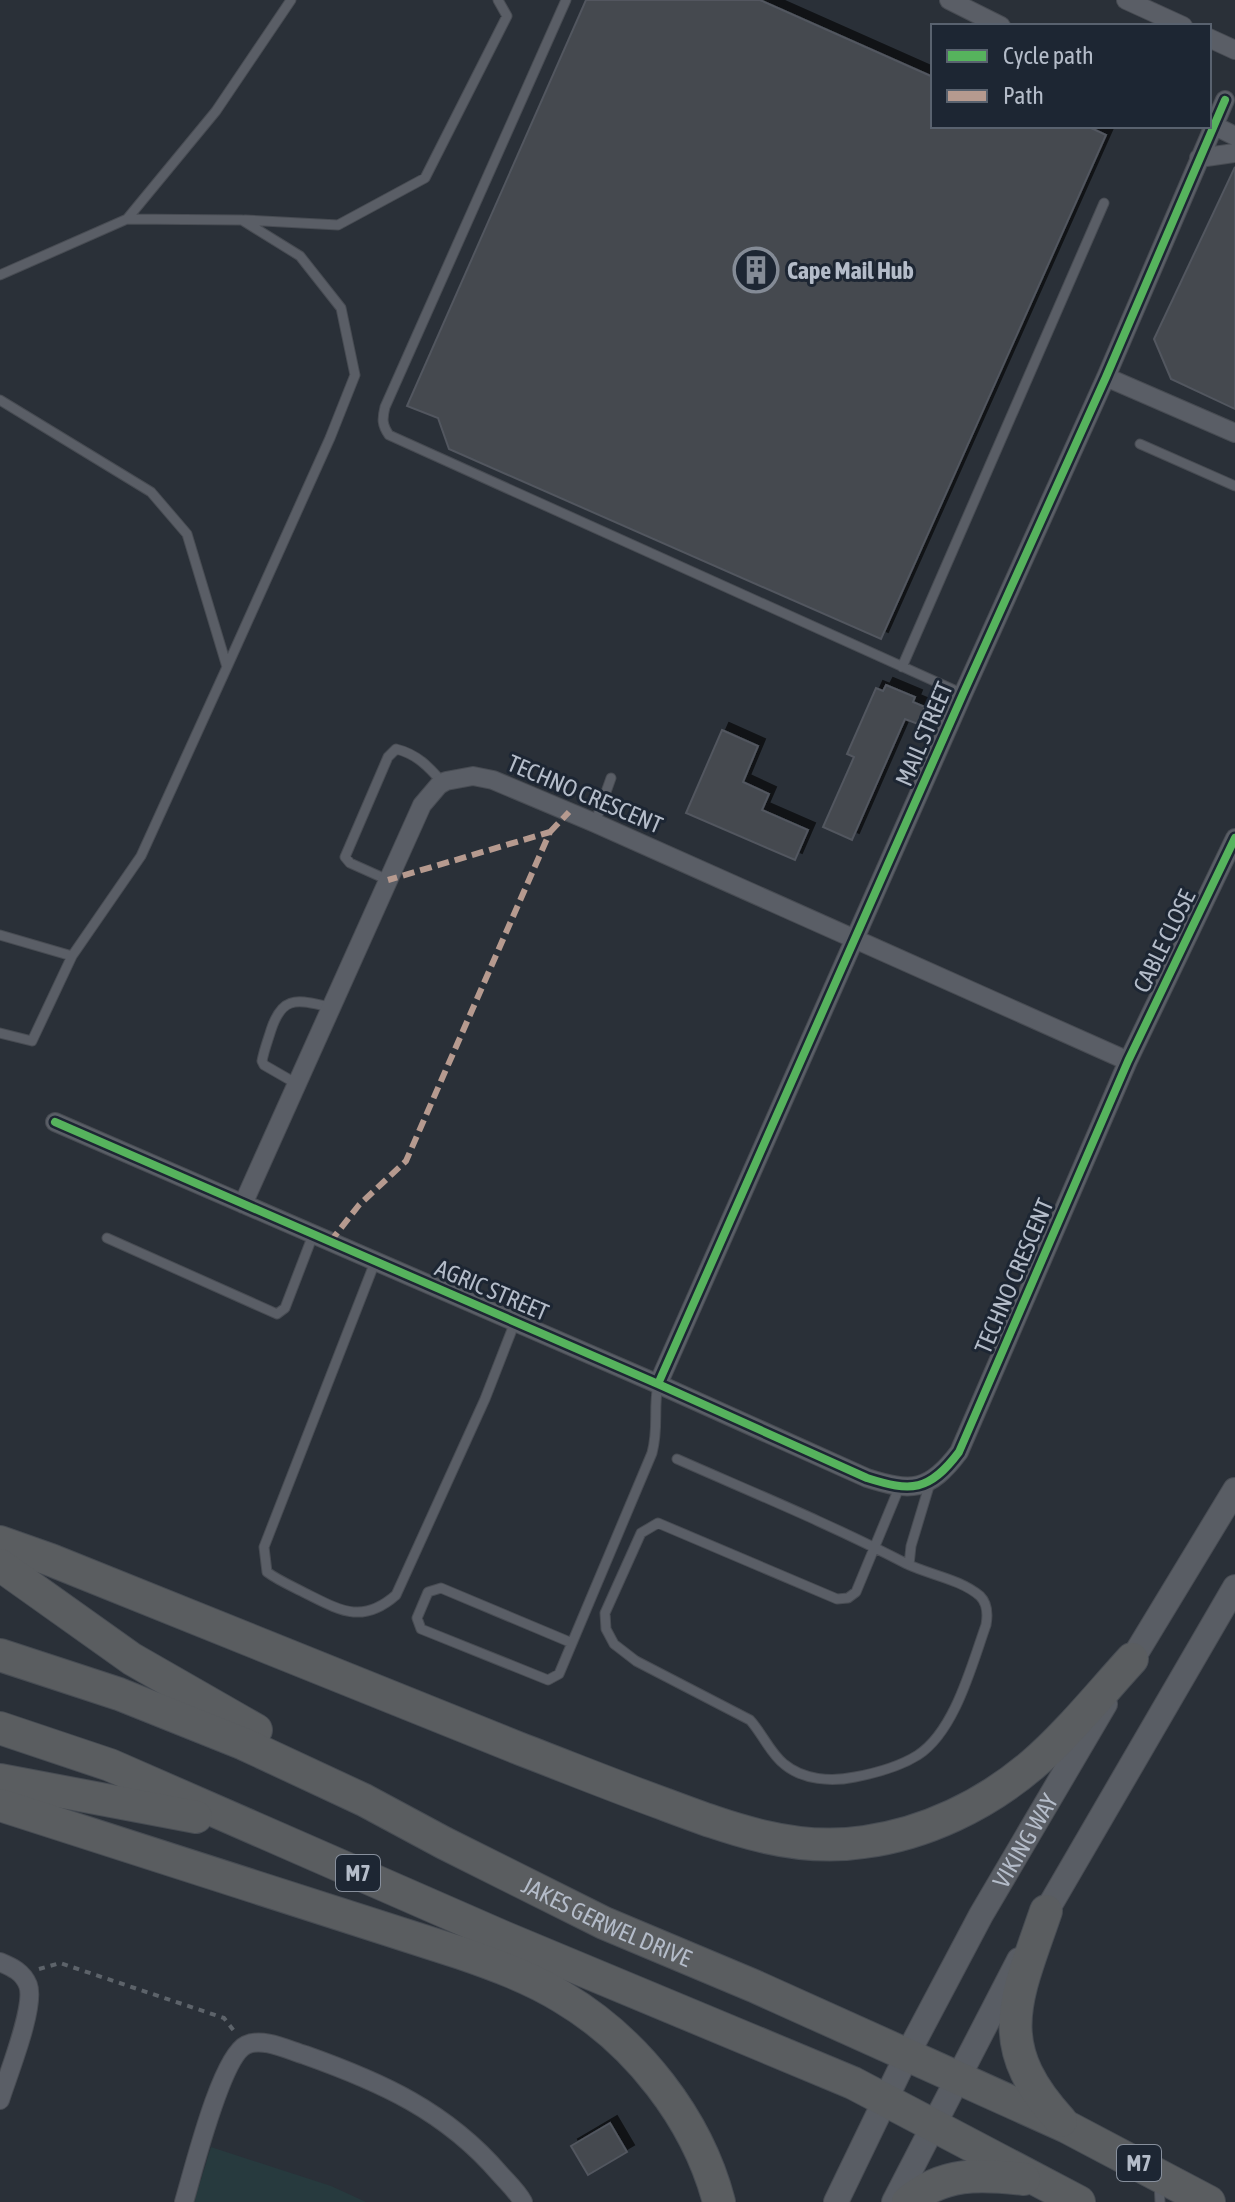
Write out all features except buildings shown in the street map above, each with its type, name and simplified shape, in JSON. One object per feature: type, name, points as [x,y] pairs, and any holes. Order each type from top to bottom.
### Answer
[{"type":"highway","points":[[0,1542],[645,1797],[747,1833],[793,1843],[862,1843],[894,1836],[958,1814],[997,1791],[1033,1764],[1132,1659]]},
{"type":"highway","points":[[0,1565],[132,1659],[318,1765],[364,1800]]},
{"type":"highway","name":"JAKES GERWEL DRIVE","points":[[0,1655],[184,1719],[364,1800],[604,1923],[754,1986],[1067,2127],[1159,2188],[1209,2202]]},
{"type":"highway","name":"M7","points":[[0,1728],[110,1765],[885,2099],[1079,2202]]},
{"type":"highway","points":[[0,1780],[254,1828]]},
{"type":"highway","points":[[0,1805],[461,1953],[512,1972],[559,1995],[601,2024],[653,2076],[690,2132],[710,2174],[719,2202]]},
{"type":"highway","points":[[1046,1911],[1020,1988],[1015,2015],[1015,2041],[1030,2083],[1067,2127]]},
{"type":"highway","points":[[908,2202],[927,2188],[960,2176],[1043,2182]]},
{"type":"main road","name":"VIKING WAY","points":[[836,2202],[907,2055],[981,1915],[1235,1490]]},
{"type":"main road","points":[[894,2202],[1046,1911],[1235,1587]]},
{"type":"street","points":[[949,0],[994,22]]},
{"type":"street","points":[[1126,0],[1179,24]]},
{"type":"street","points":[[1211,39],[1235,50]]},
{"type":"street","name":"MAIL STREET","points":[[1211,124],[1223,100]]},
{"type":"street","points":[[1211,124],[1235,136]]},
{"type":"street","name":"MAIL STREET","points":[[658,1384],[1106,377],[1210,128]]},
{"type":"street","points":[[1199,158],[1235,153]]},
{"type":"street","points":[[1106,377],[1235,433]]},
{"type":"street","name":"TECHNO CRESCENT","points":[[443,783],[473,776],[493,780],[1128,1061],[959,1452],[943,1471],[915,1485]]},
{"type":"street","points":[[243,1204],[422,805],[443,783]]},
{"type":"street","name":"CABLE CLOSE","points":[[1128,1061],[1235,838]]},
{"type":"street","name":"AGRIC STREET","points":[[55,1122],[867,1478],[915,1485]]},
{"type":"street","points":[[0,1962],[21,1974],[31,1994],[0,2100]]},
{"type":"street","points":[[184,2202],[222,2078],[238,2051],[245,2045],[255,2043],[273,2044],[358,2074],[406,2097],[465,2138],[492,2164],[523,2202]]},
{"type":"lane","points":[[127,219],[216,111],[291,0]]},
{"type":"lane","points":[[0,275],[127,219],[338,225],[425,178],[507,16],[498,0]]},
{"type":"lane","points":[[566,0],[385,407],[382,419],[384,428],[389,435],[963,694]]},
{"type":"lane","points":[[902,667],[1104,203]]},
{"type":"lane","points":[[0,1033],[32,1041],[72,956],[141,856],[330,438],[355,375],[341,308],[300,256],[242,220]]},
{"type":"lane","points":[[0,400],[151,492],[187,534],[227,667]]},
{"type":"lane","points":[[1140,444],[1235,486]]},
{"type":"lane","points":[[388,880],[350,863],[345,857],[388,757],[396,749],[411,754],[443,783]]},
{"type":"lane","points":[[595,823],[611,778]]},
{"type":"lane","points":[[0,935],[72,956]]},
{"type":"lane","points":[[297,1084],[262,1061],[276,1017],[285,1004],[291,1002],[331,1007]]},
{"type":"lane","points":[[107,1238],[277,1314],[285,1308],[313,1235]]},
{"type":"lane","points":[[375,1262],[264,1547],[267,1572],[343,1611],[375,1610],[396,1595],[485,1399],[515,1322]]},
{"type":"lane","points":[[572,1643],[441,1588],[428,1592],[417,1618],[421,1629],[548,1680],[559,1674],[652,1453],[658,1431],[654,1406],[658,1384]]},
{"type":"lane","points":[[677,1459],[875,1545],[909,1565],[968,1588],[985,1603],[988,1615],[962,1692],[945,1724],[919,1754],[882,1772],[838,1780],[817,1779],[783,1764],[763,1733],[750,1720],[636,1661],[614,1644],[606,1629],[605,1613],[641,1533],[658,1523],[837,1599],[848,1598],[856,1592],[875,1545],[915,1485]]},
{"type":"lane","points":[[909,1565],[915,1485]]},
{"type":"path","points":[[21,1974],[60,1963],[224,2018],[245,2045]]},
{"type":"green space","points":[[211,2147],[331,2186],[366,2202],[194,2202]]},
{"type":"marked path","points":[[550,832],[569,812]]},
{"type":"marked path","points":[[330,1242],[359,1205],[406,1161],[550,832],[388,880]]},
{"type":"cycle path","points":[[658,1384],[1106,377],[1225,100]]},
{"type":"cycle path","points":[[55,1122],[867,1478],[896,1485],[918,1485],[938,1475],[959,1452],[1128,1061],[1235,838]]},
{"type":"place","name":"Cape Mail Hub","points":[[756,270]]}]
